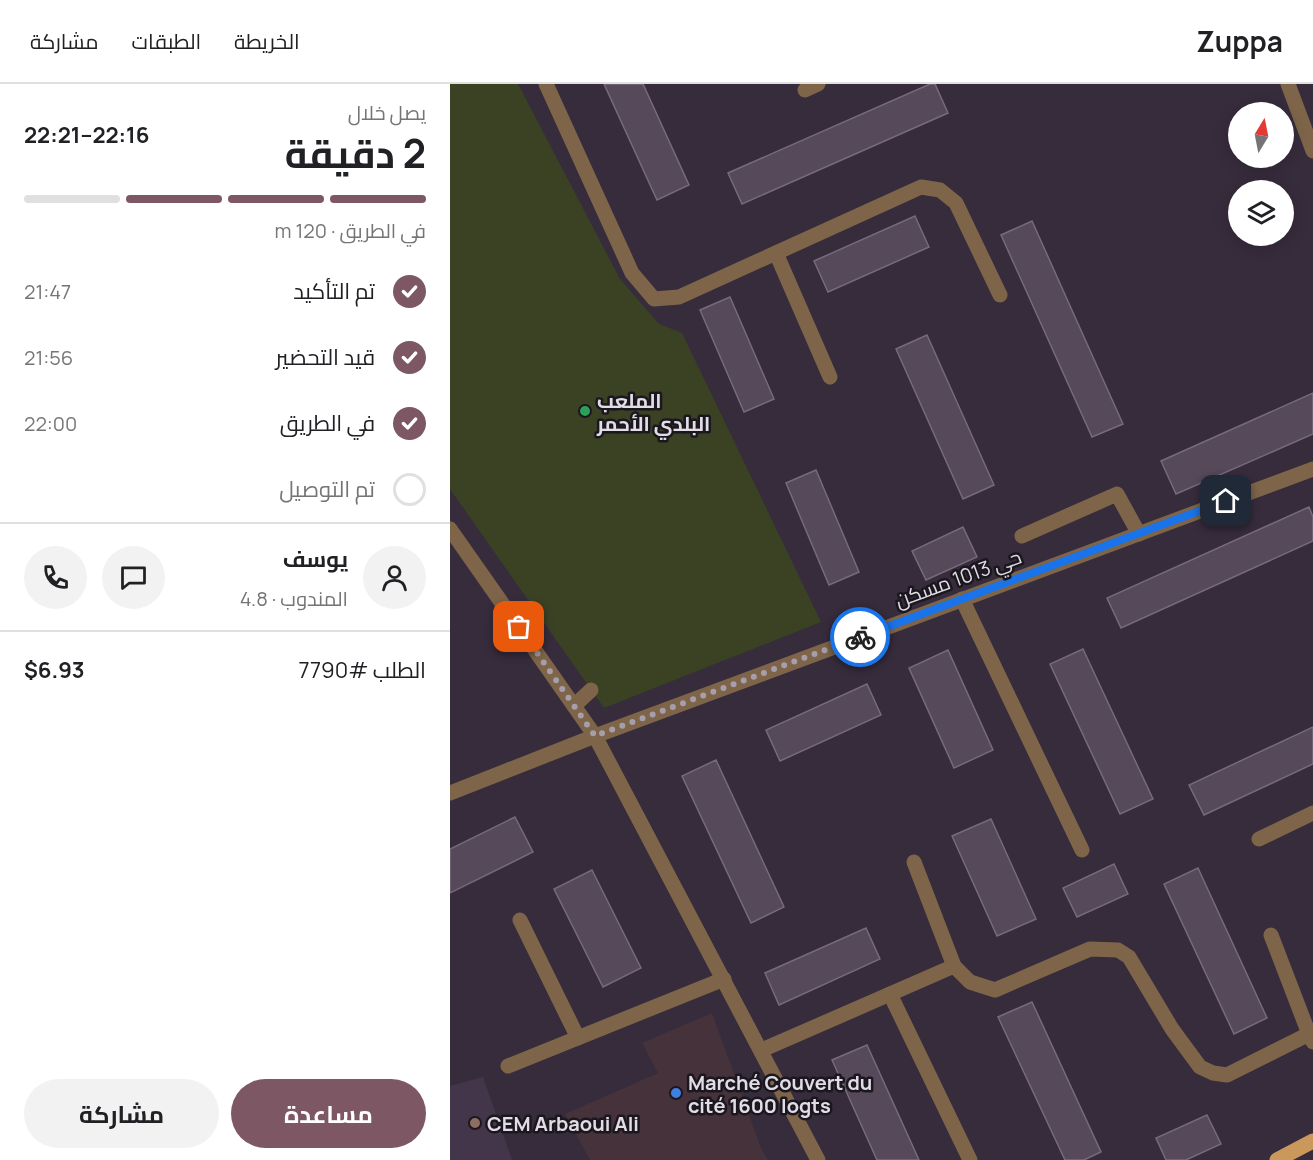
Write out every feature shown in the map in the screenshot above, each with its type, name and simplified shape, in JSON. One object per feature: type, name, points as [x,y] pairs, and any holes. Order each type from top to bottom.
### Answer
[{"type":"main road","points":[[1277,1160],[1313,1141]]},
{"type":"street","points":[[546,84],[632,273],[654,299],[679,297],[921,187],[940,190],[956,203],[1000,295]]},
{"type":"street","points":[[1288,84],[1313,151]]},
{"type":"street","points":[[776,253],[830,377]]},
{"type":"street","name":"حي 1013 مسكن","points":[[450,793],[595,736],[1313,469]]},
{"type":"street","points":[[1022,536],[1117,494],[1139,534]]},
{"type":"street","points":[[450,529],[595,736],[819,1160]]},
{"type":"street","points":[[962,599],[1082,850]]},
{"type":"street","points":[[574,706],[591,690]]},
{"type":"street","points":[[1259,839],[1313,813]]},
{"type":"street","points":[[914,862],[954,966],[970,982],[995,990],[1090,949],[1118,950],[1129,957],[1172,1029],[1200,1067],[1213,1073],[1227,1075],[1311,1038],[1271,935]]},
{"type":"street","points":[[520,920],[578,1038]]},
{"type":"street","points":[[762,1050],[954,966]]},
{"type":"street","points":[[508,1066],[724,979]]},
{"type":"street","points":[[890,994],[970,1160]]},
{"type":"shaded area","name":"Marché Couvert du cité 1600 logts","points":[[712,1013],[761,1148],[768,1160],[590,1160],[565,1114],[658,1073],[642,1043]]},
{"type":"shaded area","name":"CEM Arbaoui Ali","points":[[483,1077],[512,1160],[450,1160],[450,1086]]},
{"type":"green space","name":"الملعب البلدي الأحمر","points":[[450,84],[518,84],[620,279],[659,324],[682,333],[821,622],[604,708],[450,489]]},
{"type":"building","points":[[604,84],[643,84],[689,185],[657,200]]},
{"type":"building","points":[[930,84],[935,84],[948,113],[742,204],[728,173]]},
{"type":"building","points":[[915,216],[929,247],[828,292],[814,261]]},
{"type":"building","points":[[1032,221],[1123,424],[1092,437],[1001,235]]},
{"type":"building","points":[[730,297],[774,399],[744,412],[700,310]]},
{"type":"building","points":[[927,335],[994,485],[963,499],[896,349]]},
{"type":"building","points":[[1313,393],[1313,434],[1176,494],[1161,461]]},
{"type":"building","points":[[816,470],[859,572],[829,585],[786,483]]},
{"type":"building","points":[[1309,507],[1313,517],[1313,541],[1121,628],[1107,598]]},
{"type":"building","points":[[963,527],[977,557],[926,580],[912,551]]},
{"type":"building","points":[[1083,649],[1153,799],[1120,814],[1050,664]]},
{"type":"building","points":[[948,650],[993,750],[954,768],[909,668]]},
{"type":"building","points":[[867,684],[881,715],[780,761],[766,730]]},
{"type":"building","points":[[1313,727],[1313,764],[1204,815],[1189,785]]},
{"type":"building","points":[[716,760],[784,907],[751,923],[682,776]]},
{"type":"building","points":[[515,817],[533,852],[450,893],[450,849]]},
{"type":"building","points":[[991,819],[1036,919],[997,936],[952,836]]},
{"type":"building","points":[[1114,864],[1128,894],[1077,917],[1063,888]]},
{"type":"building","points":[[1198,868],[1267,1018],[1234,1034],[1164,884]]},
{"type":"building","points":[[592,870],[641,968],[603,987],[554,889]]},
{"type":"building","points":[[866,928],[880,959],[779,1005],[765,973]]},
{"type":"building","points":[[1032,1002],[1101,1152],[1084,1160],[1065,1160],[998,1017]]},
{"type":"building","points":[[867,1045],[919,1160],[877,1160],[832,1060]]},
{"type":"building","points":[[1207,1115],[1221,1144],[1186,1160],[1166,1160],[1156,1138]]},
{"type":"way so far","points":[[519,627],[595,736],[860,637]]},
{"type":"place","name":"الملعب البلدي الأحمر","points":[[585,411]]},
{"type":"place","name":"Marché Couvert du cité 1600 logts","points":[[676,1093]]},
{"type":"place","name":"CEM Arbaoui Ali","points":[[475,1123]]},
{"type":"route","points":[[860,637],[1226,501]]}]
